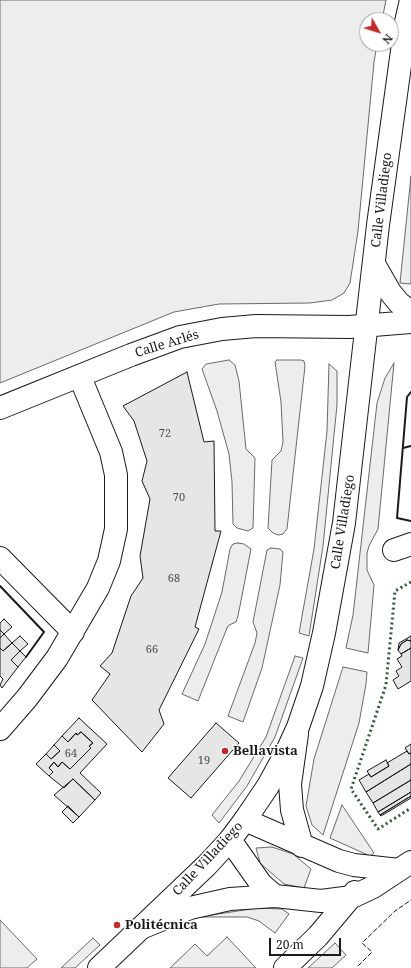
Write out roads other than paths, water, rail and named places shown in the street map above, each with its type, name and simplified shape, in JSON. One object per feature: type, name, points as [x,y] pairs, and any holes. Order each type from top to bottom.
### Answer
[{"type":"main road","name":"Calle Villadiego","points":[[99,968],[230,840],[268,786],[298,728],[318,664],[344,524],[374,264],[405,30],[411,0]]},
{"type":"main road","points":[[374,264],[390,292],[399,303],[411,312]]},
{"type":"main road","name":"Calle Arlés","points":[[0,408],[180,337],[222,329],[256,326],[368,326],[411,322]]},
{"type":"main road","points":[[0,729],[27,698],[53,664],[98,588],[109,561],[116,529],[116,475],[111,452],[80,376]]},
{"type":"main road","points":[[0,558],[73,632]]},
{"type":"main road","points":[[298,728],[290,784],[292,810],[302,846]]},
{"type":"main road","points":[[245,820],[302,846],[354,865],[405,866]]},
{"type":"main road","points":[[230,840],[262,884],[275,896]]},
{"type":"main road","points":[[285,968],[318,936],[357,890],[359,880],[358,873],[354,865]]},
{"type":"main road","points":[[140,929],[190,908],[230,899],[275,896],[321,901],[352,897],[373,887],[405,866]]},
{"type":"place","name":"Bellavista","points":[[225,751]]},
{"type":"place","name":"Politécnica","points":[[117,925]]}]
